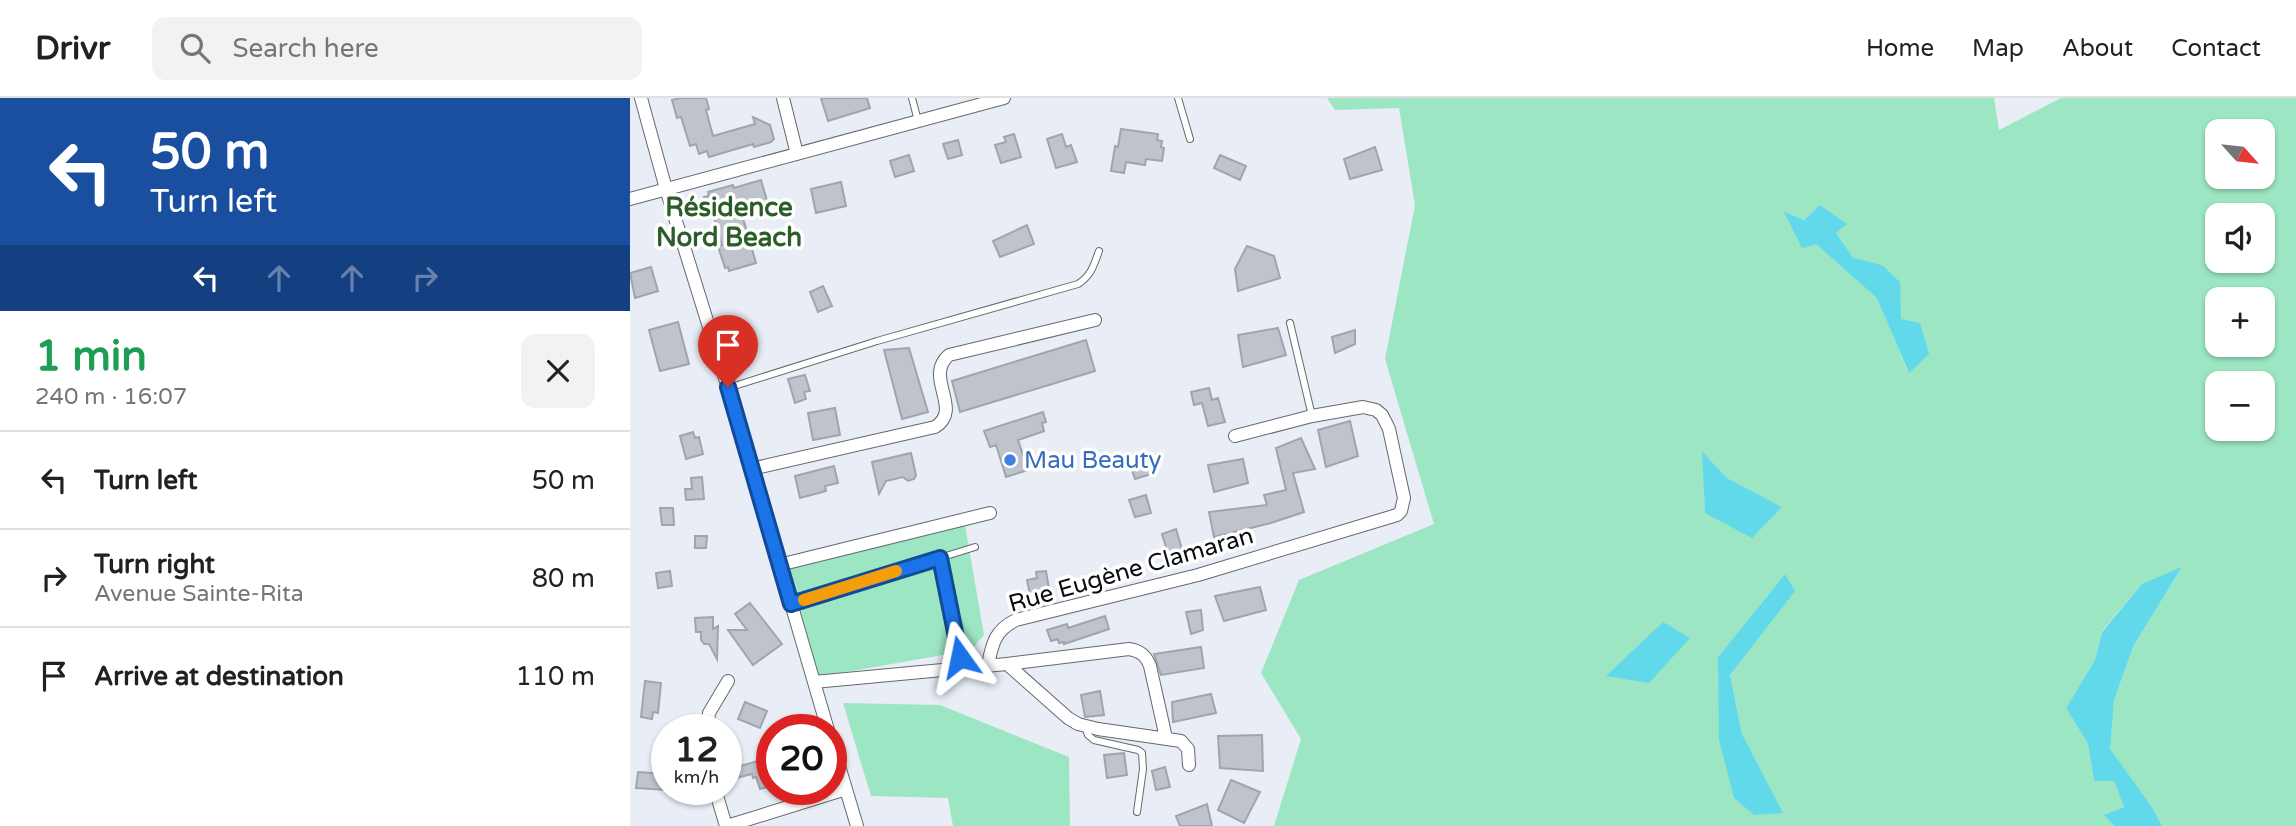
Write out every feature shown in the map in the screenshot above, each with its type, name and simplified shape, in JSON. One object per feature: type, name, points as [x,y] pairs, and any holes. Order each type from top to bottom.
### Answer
[{"type":"street","points":[[641,98],[824,714]]},
{"type":"street","points":[[783,98],[797,154]]},
{"type":"street","points":[[630,199],[1004,98]]},
{"type":"street","points":[[751,469],[935,427],[943,421],[946,412],[939,373],[943,361],[949,355],[1095,320]]},
{"type":"street","name":"Rue Eugène Clamaran","points":[[988,665],[996,635],[1016,620],[1198,575],[1397,515],[1401,511],[1404,498],[1389,429],[1382,415],[1369,407],[1363,407],[1312,416]]},
{"type":"street","points":[[1235,436],[1312,416]]},
{"type":"street","points":[[779,565],[990,513]]},
{"type":"street","points":[[814,682],[1007,664],[1129,649],[1145,656],[1150,666],[1166,738]]},
{"type":"street","points":[[1007,664],[1068,718],[1085,726],[1166,738],[1186,745],[1189,765]]},
{"type":"street","points":[[709,714],[728,681]]},
{"type":"street","points":[[847,792],[857,826]]},
{"type":"street","points":[[720,805],[727,826],[795,805]]},
{"type":"lane","points":[[912,98],[918,121]]},
{"type":"lane","points":[[1178,98],[1190,139]]},
{"type":"lane","points":[[728,387],[1078,284],[1092,271],[1099,251]]},
{"type":"lane","points":[[1290,323],[1312,416]]},
{"type":"lane","points":[[791,604],[975,547]]},
{"type":"lane","points":[[940,558],[962,668]]},
{"type":"lane","points":[[1085,726],[1088,735],[1094,740],[1142,753],[1143,769],[1137,812]]},
{"type":"green space","points":[[1327,98],[1994,98],[1999,130],[2061,98],[2296,98],[2296,826],[2162,826],[2152,807],[2109,749],[2114,700],[2134,645],[2181,569],[2142,584],[2102,631],[2095,660],[2066,708],[2088,744],[2094,781],[2114,780],[2124,807],[2105,815],[2114,826],[1274,826],[1301,739],[1261,673],[1299,580],[1434,524],[1385,359],[1415,205],[1399,108],[1335,110]],"holes":[[[1820,205],[1846,224],[1836,233],[1853,259],[1882,265],[1901,319],[1908,372],[1878,298],[1785,213],[1804,220]],[[1703,452],[1727,478],[1781,507],[1705,513]],[[1785,574],[1794,591],[1730,675],[1742,734],[1758,767],[1734,798],[1718,657]]]},
{"type":"green space","points":[[965,525],[984,635],[971,650],[818,677],[784,564]]},
{"type":"green space","points":[[843,703],[940,705],[1069,757],[1070,826],[953,826],[948,798],[871,796]]},
{"type":"water","points":[[1820,205],[1847,224],[1836,233],[1853,258],[1882,265],[1900,282],[1901,319],[1920,323],[1929,354],[1909,373],[1877,298],[1816,244],[1802,248],[1784,212],[1804,220]]},
{"type":"water","points":[[1702,451],[1727,478],[1782,507],[1752,538],[1705,513]]},
{"type":"water","points":[[2182,567],[2134,645],[2114,700],[2110,749],[2152,807],[2162,826],[2114,826],[2104,815],[2124,807],[2114,781],[2094,781],[2088,744],[2066,708],[2095,660],[2102,632],[2142,584]]},
{"type":"water","points":[[1785,574],[1795,591],[1730,675],[1742,734],[1783,813],[1754,815],[1734,798],[1719,740],[1718,657]]},
{"type":"water","points":[[1663,622],[1690,638],[1649,683],[1606,676]]},
{"type":"building","points":[[706,98],[709,109],[706,110],[713,136],[755,124],[753,117],[770,125],[774,139],[754,147],[753,144],[709,157],[707,151],[699,154],[696,144],[690,146],[681,117],[677,118],[672,100]]},
{"type":"building","points":[[821,98],[867,98],[870,108],[828,121]]},
{"type":"building","points":[[1121,129],[1158,134],[1157,140],[1162,141],[1161,147],[1164,148],[1162,161],[1146,159],[1145,165],[1126,162],[1124,173],[1111,171]]},
{"type":"building","points":[[1014,134],[1021,157],[1001,163],[995,145],[1006,142],[1004,137]]},
{"type":"building","points":[[1062,134],[1066,147],[1071,145],[1077,162],[1056,168],[1047,139]]},
{"type":"building","points":[[958,140],[962,155],[948,159],[943,144]]},
{"type":"building","points":[[1375,147],[1382,170],[1350,179],[1344,159]]},
{"type":"building","points":[[909,155],[914,171],[895,177],[890,161]]},
{"type":"building","points":[[1220,155],[1246,166],[1240,180],[1214,168]]},
{"type":"building","points":[[761,180],[770,211],[743,218],[756,263],[729,271],[728,267],[725,268],[718,246],[722,245],[714,217],[711,218],[704,197],[709,196],[708,192]]},
{"type":"building","points":[[841,182],[846,206],[816,213],[811,189]]},
{"type":"building","points":[[1027,225],[1034,244],[1000,257],[993,241]]},
{"type":"building","points":[[1247,246],[1274,256],[1280,278],[1238,291],[1235,269]]},
{"type":"building","points":[[651,267],[658,291],[635,298],[630,273]]},
{"type":"building","points":[[823,286],[832,306],[818,312],[810,292]]},
{"type":"building","points":[[678,322],[689,364],[660,371],[649,330]]},
{"type":"building","points":[[1278,328],[1286,355],[1243,367],[1238,335]]},
{"type":"building","points":[[1355,330],[1355,344],[1335,353],[1332,337]]},
{"type":"building","points":[[1086,340],[1095,371],[960,412],[952,381]]},
{"type":"building","points":[[909,348],[928,412],[902,419],[884,350]]},
{"type":"building","points":[[805,375],[810,391],[804,392],[806,399],[795,403],[788,379]]},
{"type":"building","points":[[1209,388],[1212,400],[1218,398],[1225,422],[1208,426],[1202,403],[1194,405],[1191,392]]},
{"type":"building","points":[[835,408],[840,435],[813,440],[808,413]]},
{"type":"building","points":[[1043,412],[1046,422],[1042,423],[1044,431],[1018,440],[1028,470],[1006,477],[996,445],[990,447],[984,431]]},
{"type":"building","points":[[1350,421],[1358,456],[1326,467],[1318,430]]},
{"type":"building","points":[[693,432],[695,438],[699,437],[703,454],[686,459],[680,436]]},
{"type":"building","points":[[1301,438],[1315,469],[1293,473],[1304,512],[1214,537],[1209,512],[1267,505],[1264,495],[1286,490],[1276,448]]},
{"type":"building","points":[[911,453],[916,475],[914,479],[908,481],[903,477],[886,481],[879,494],[872,462]]},
{"type":"building","points":[[1145,456],[1151,474],[1135,479],[1129,461]]},
{"type":"building","points":[[1243,459],[1248,483],[1214,492],[1208,465]]},
{"type":"building","points":[[834,466],[838,483],[825,486],[826,491],[800,498],[795,476]]},
{"type":"building","points":[[702,477],[704,499],[686,500],[685,489],[692,489],[691,478]]},
{"type":"building","points":[[1146,495],[1151,513],[1135,517],[1129,500]]},
{"type":"building","points":[[660,508],[673,508],[674,525],[662,525]]},
{"type":"building","points":[[1176,529],[1182,549],[1168,553],[1162,534]]},
{"type":"building","points":[[695,536],[707,536],[706,548],[695,548]]},
{"type":"building","points":[[670,571],[672,586],[658,588],[656,573]]},
{"type":"building","points":[[1046,571],[1050,595],[1031,599],[1027,580],[1037,578],[1036,572]]},
{"type":"building","points":[[1260,587],[1266,610],[1224,621],[1215,596]]},
{"type":"building","points":[[750,603],[782,644],[753,665],[728,630],[747,630],[735,614]]},
{"type":"building","points":[[1201,610],[1203,630],[1191,634],[1186,612]]},
{"type":"building","points":[[1105,616],[1109,629],[1064,644],[1059,643],[1058,639],[1051,641],[1047,630],[1067,624],[1068,628]]},
{"type":"building","points":[[713,617],[713,629],[718,626],[717,659],[709,644],[704,644],[701,640],[701,632],[696,632],[695,618]]},
{"type":"building","points":[[1201,647],[1204,668],[1161,675],[1154,654]]},
{"type":"building","points":[[645,681],[661,683],[658,713],[653,712],[651,719],[641,717]]},
{"type":"building","points":[[1100,691],[1104,715],[1085,717],[1081,695]]},
{"type":"building","points":[[1211,694],[1216,713],[1173,722],[1172,702]]},
{"type":"building","points":[[745,702],[767,711],[766,714],[756,714],[756,726],[742,721],[740,714]]},
{"type":"building","points":[[1262,735],[1263,771],[1220,768],[1218,736]]},
{"type":"building","points":[[1124,753],[1127,775],[1107,778],[1104,755]]},
{"type":"building","points":[[756,762],[756,777],[753,778],[752,774],[742,776],[742,766]]},
{"type":"building","points":[[1165,767],[1170,787],[1156,790],[1152,771]]},
{"type":"building","points":[[638,772],[651,773],[651,789],[636,788]]},
{"type":"building","points":[[1231,780],[1260,792],[1244,823],[1218,810]]},
{"type":"building","points":[[1207,804],[1212,826],[1180,826],[1176,816]]},
{"type":"slow traffic","points":[[804,600],[896,571]]},
{"type":"place","name":"Mau Beauty","points":[[1010,460]]},
{"type":"district","name":"Résidence Nord Beach","points":[[729,222]]},
{"type":"route","points":[[728,387],[791,604],[940,558],[960,657]]}]
